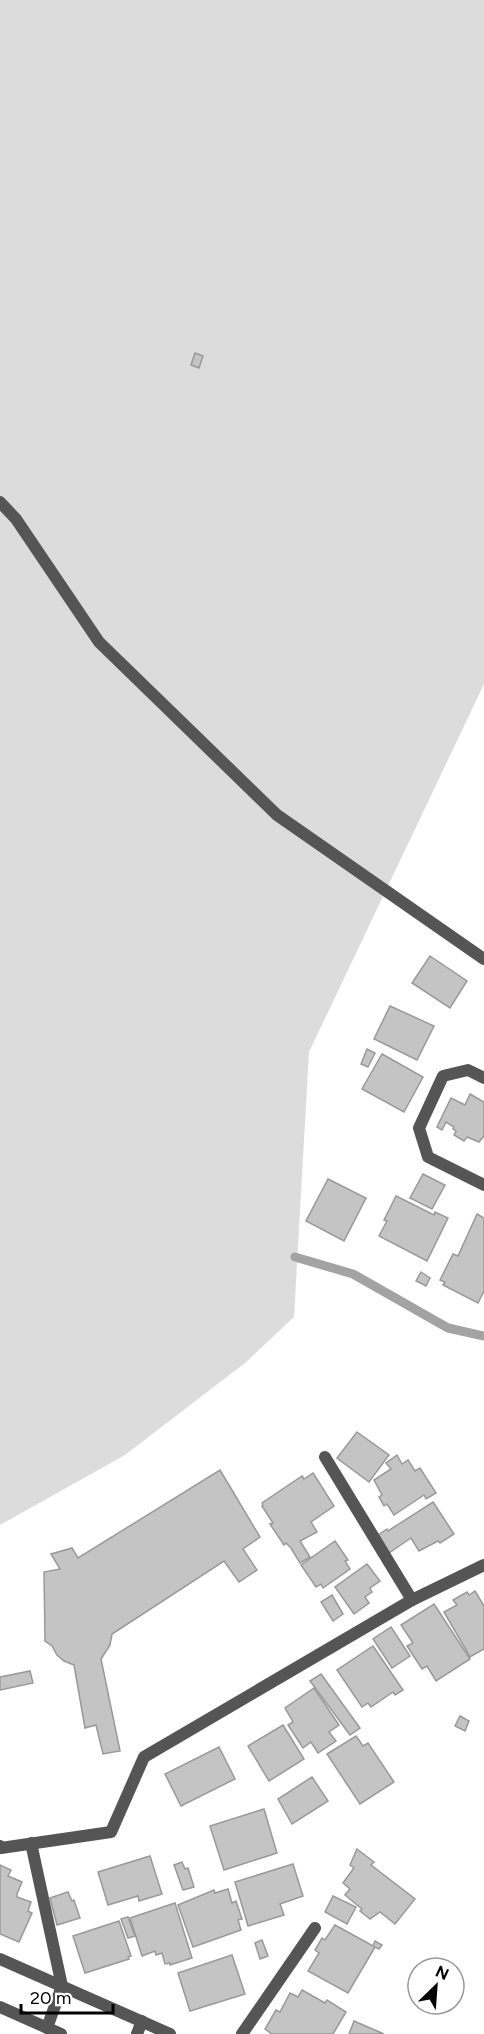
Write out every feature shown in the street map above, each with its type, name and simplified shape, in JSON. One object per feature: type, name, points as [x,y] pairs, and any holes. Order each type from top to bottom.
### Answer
[{"type":"street","points":[[0,502],[16,519],[99,642],[277,815],[484,960]]},
{"type":"street","points":[[484,1078],[468,1070],[443,1076],[419,1128],[428,1157],[484,1185]]},
{"type":"street","points":[[324,1457],[412,1600]]},
{"type":"street","points":[[0,1846],[2,1848],[111,1832],[144,1757],[412,1600],[484,1565]]},
{"type":"street","points":[[31,1843],[62,1986],[47,2028]]},
{"type":"street","points":[[242,2034],[315,1928]]},
{"type":"street","points":[[0,1959],[170,2034]]},
{"type":"street","points":[[0,2007],[61,2034]]},
{"type":"street","points":[[137,2034],[142,2021]]},
{"type":"shaded area","points":[[0,0],[484,0],[484,684],[309,1052],[294,1317],[245,1363],[125,1455],[0,1525]]},
{"type":"building","points":[[195,353],[203,356],[199,368],[191,365]]},
{"type":"building","points":[[430,956],[467,981],[450,1008],[412,983]]},
{"type":"building","points":[[390,1006],[434,1026],[417,1060],[374,1039]]},
{"type":"building","points":[[367,1049],[375,1053],[368,1067],[361,1064]]},
{"type":"building","points":[[382,1054],[423,1077],[404,1112],[362,1089]]},
{"type":"building","points":[[470,1094],[484,1102],[484,1136],[479,1142],[467,1137],[464,1141],[454,1135],[456,1131],[454,1127],[446,1122],[442,1130],[437,1127],[451,1098],[465,1105]]},
{"type":"building","points":[[423,1174],[445,1185],[432,1209],[410,1198]]},
{"type":"building","points":[[328,1179],[366,1198],[344,1241],[306,1221]]},
{"type":"building","points":[[396,1196],[434,1215],[435,1212],[448,1218],[427,1261],[379,1236]]},
{"type":"building","points":[[477,1214],[484,1218],[484,1291],[478,1303],[443,1285],[445,1282],[440,1280],[453,1254],[458,1256]]},
{"type":"building","points":[[421,1272],[430,1278],[426,1286],[416,1281]]},
{"type":"building","points":[[357,1432],[389,1455],[369,1482],[337,1458]]},
{"type":"building","points":[[397,1455],[402,1464],[408,1460],[415,1471],[420,1468],[436,1493],[426,1499],[424,1495],[394,1515],[387,1504],[384,1506],[379,1497],[382,1495],[374,1480],[391,1469],[386,1463]]},
{"type":"building","points":[[220,1470],[260,1537],[243,1549],[257,1570],[239,1582],[224,1561],[112,1634],[110,1645],[101,1659],[120,1751],[103,1754],[96,1725],[85,1728],[74,1665],[64,1661],[45,1641],[44,1572],[60,1569],[51,1554],[72,1548],[78,1558]]},
{"type":"building","points":[[313,1473],[334,1506],[311,1522],[317,1532],[300,1541],[310,1557],[300,1563],[291,1548],[286,1543],[284,1545],[270,1524],[273,1523],[262,1503],[302,1476],[304,1479]]},
{"type":"building","points":[[433,1502],[454,1534],[440,1543],[438,1541],[419,1551],[411,1538],[389,1553],[378,1535]]},
{"type":"building","points":[[335,1541],[348,1560],[345,1561],[350,1569],[323,1588],[321,1584],[316,1587],[301,1565]]},
{"type":"building","points":[[367,1564],[380,1581],[370,1588],[372,1592],[365,1597],[369,1603],[354,1614],[335,1587]]},
{"type":"building","points":[[475,1591],[484,1606],[484,1649],[470,1657],[444,1612],[457,1605],[453,1600],[467,1592],[469,1595]]},
{"type":"building","points":[[332,1595],[343,1614],[333,1621],[321,1602]]},
{"type":"building","points":[[434,1604],[470,1659],[436,1681],[427,1666],[422,1669],[407,1646],[413,1643],[401,1625]]},
{"type":"building","points":[[391,1627],[410,1656],[392,1668],[373,1639]]},
{"type":"building","points":[[373,1646],[403,1690],[395,1695],[393,1692],[371,1707],[368,1703],[362,1707],[337,1670]]},
{"type":"building","points":[[30,1671],[33,1683],[0,1690],[0,1677]]},
{"type":"building","points":[[321,1674],[360,1728],[350,1735],[310,1681]]},
{"type":"building","points":[[314,1688],[339,1725],[329,1732],[336,1741],[318,1753],[311,1742],[303,1748],[288,1725],[293,1722],[285,1708]]},
{"type":"building","points":[[460,1716],[469,1721],[465,1731],[455,1726]]},
{"type":"building","points":[[283,1725],[304,1759],[269,1781],[248,1746]]},
{"type":"building","points":[[356,1736],[363,1746],[368,1743],[394,1782],[360,1804],[327,1754]]},
{"type":"building","points":[[219,1747],[235,1779],[181,1806],[165,1774]]},
{"type":"building","points":[[312,1777],[328,1801],[292,1824],[278,1799]]},
{"type":"building","points":[[264,1809],[277,1853],[224,1870],[210,1826]]},
{"type":"building","points":[[357,1849],[374,1862],[371,1865],[415,1899],[395,1924],[380,1912],[370,1919],[345,1895],[350,1889],[343,1883],[354,1868],[350,1865]]},
{"type":"building","points":[[150,1856],[162,1894],[139,1901],[138,1896],[108,1905],[98,1872]]},
{"type":"building","points":[[182,1862],[185,1869],[188,1868],[194,1887],[183,1890],[174,1865]]},
{"type":"building","points":[[293,1864],[303,1896],[280,1904],[284,1915],[248,1926],[235,1882]]},
{"type":"building","points":[[0,1865],[11,1870],[8,1876],[22,1882],[17,1897],[31,1902],[28,1911],[32,1913],[19,1942],[0,1934]]},
{"type":"building","points":[[228,1889],[232,1903],[236,1901],[242,1919],[238,1920],[241,1930],[193,1947],[178,1905],[214,1890],[215,1893]]},
{"type":"building","points":[[68,1892],[72,1901],[74,1900],[80,1918],[57,1925],[50,1898]]},
{"type":"building","points":[[333,1896],[356,1907],[347,1924],[325,1912]]},
{"type":"building","points":[[175,1903],[192,1958],[170,1965],[170,1963],[165,1964],[162,1953],[156,1955],[155,1951],[142,1956],[130,1918]]},
{"type":"building","points":[[128,1917],[135,1936],[128,1938],[121,1919]]},
{"type":"building","points":[[119,1921],[131,1956],[128,1957],[129,1959],[85,1973],[73,1936]]},
{"type":"building","points":[[335,1925],[373,1946],[375,1941],[382,1945],[379,1949],[375,1947],[348,1993],[308,1971],[319,1953],[315,1950],[322,1938],[325,1940]]},
{"type":"building","points":[[262,1940],[268,1956],[260,1959],[255,1943]]},
{"type":"building","points":[[232,1955],[245,1994],[190,2011],[178,1973]]},
{"type":"building","points":[[302,1990],[325,2003],[327,2000],[346,2012],[333,2034],[272,2034],[265,2029],[276,2010],[280,2012],[290,1993],[298,1997]]},
{"type":"building","points":[[354,2021],[384,2034],[349,2034]]},
{"type":"waterway","points":[[295,1257],[353,1274],[448,1328],[484,1336]]}]
